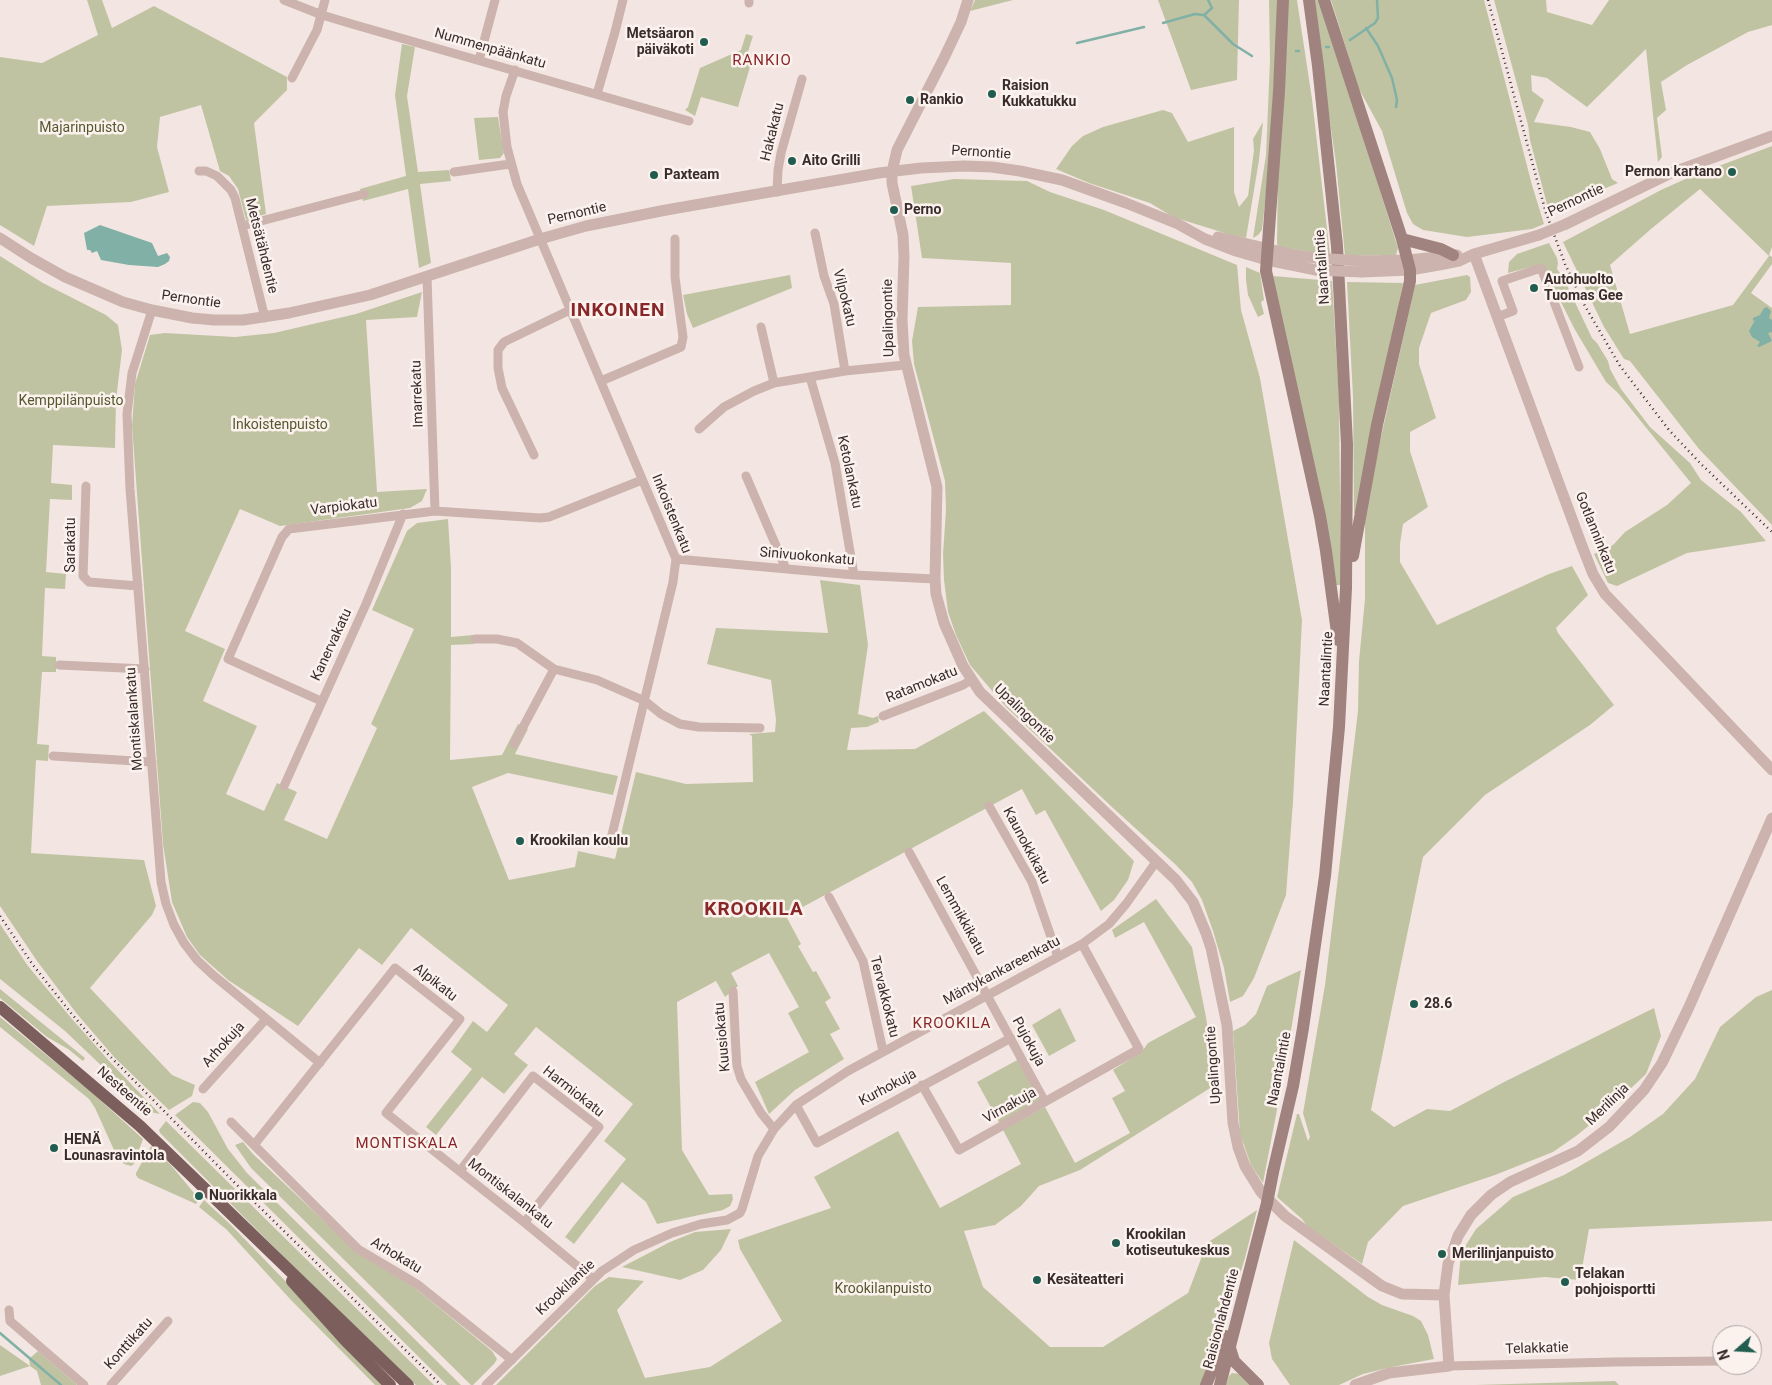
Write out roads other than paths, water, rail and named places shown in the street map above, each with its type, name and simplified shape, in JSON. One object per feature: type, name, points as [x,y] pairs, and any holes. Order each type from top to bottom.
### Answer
[{"type":"main road","points":[[1283,0],[1279,91],[1266,272],[1313,483],[1326,551],[1342,673]]},
{"type":"main road","name":"Naantalintie","points":[[1302,0],[1325,133]]},
{"type":"main road","name":"Naantalintie","points":[[1267,1202],[1294,1076],[1320,910],[1335,773],[1346,588],[1347,444],[1337,246],[1309,0]]},
{"type":"main road","points":[[1324,0],[1402,240],[1409,265],[1410,281],[1375,434],[1346,588]]},
{"type":"main road","points":[[1402,240],[1453,255]]},
{"type":"main road","name":"Nesteentie","points":[[0,1007],[86,1078],[179,1162],[265,1248],[306,1285],[408,1385]]},
{"type":"main road","name":"Raisionlahdentie","points":[[1220,1385],[1267,1202]]},
{"type":"main road","name":"Nesteentie","points":[[265,1248],[309,1301],[390,1385]]},
{"type":"main road","points":[[1206,1385],[1247,1285]]},
{"type":"main road","points":[[1230,1348],[1234,1360],[1241,1370],[1258,1385]]},
{"type":"street","name":"Nummenpäänkatu","points":[[284,0],[322,15],[689,121]]},
{"type":"street","points":[[292,78],[312,42],[322,15],[325,0]]},
{"type":"street","points":[[479,60],[495,0]]},
{"type":"street","points":[[597,94],[623,0]]},
{"type":"street","name":"Upalingontie","points":[[968,0],[961,22],[944,58],[897,150],[892,172],[892,182],[903,235],[902,320],[905,365],[937,487],[935,579],[936,594],[944,623],[955,650],[971,680],[997,710],[1176,880],[1187,893],[1209,941],[1227,1025],[1235,1135],[1240,1156],[1261,1192],[1285,1216],[1382,1286],[1407,1294],[1444,1295]]},
{"type":"street","name":"Inkoistenkatu","points":[[514,70],[503,112],[510,164],[676,559],[673,582],[610,842]]},
{"type":"street","name":"Hakakatu","points":[[777,192],[781,152],[802,79]]},
{"type":"street","name":"Pernontie","points":[[0,238],[84,286],[123,302],[185,317],[243,320],[265,318],[354,299],[586,226],[666,210],[892,172],[964,166],[992,167],[1036,174],[1088,189],[1178,224],[1239,243],[1267,255],[1316,264],[1362,266],[1449,263],[1539,235],[1566,224],[1671,173],[1772,136]]},
{"type":"street","points":[[454,172],[510,164]]},
{"type":"street","name":"Metsätähdentie","points":[[199,171],[206,171],[216,176],[231,190],[235,198],[265,318]]},
{"type":"street","points":[[242,226],[364,194]]},
{"type":"street","name":"Vilpokatu","points":[[814,232],[824,276],[834,304],[845,371]]},
{"type":"street","points":[[601,381],[681,347],[682,337],[675,277],[675,239]]},
{"type":"street","name":"Pernontie","points":[[1409,265],[1453,255],[1474,254]]},
{"type":"street","name":"Gotlanninkatu","points":[[1474,254],[1593,574],[1605,594],[1772,770]]},
{"type":"street","points":[[1497,317],[1513,311],[1502,281],[1541,268],[1579,367]]},
{"type":"street","name":"Imarrekatu","points":[[427,277],[435,511]]},
{"type":"street","name":"Montiskalankatu","points":[[152,310],[132,373],[127,414],[130,489],[161,882],[166,904],[174,924],[184,943],[197,960],[320,1063]]},
{"type":"street","points":[[534,455],[502,388],[498,368],[498,350],[504,342],[570,310]]},
{"type":"street","points":[[761,326],[774,383]]},
{"type":"street","points":[[699,429],[724,407],[774,383],[845,371],[905,365]]},
{"type":"street","name":"Ketolankatu","points":[[810,377],[835,463],[854,575]]},
{"type":"street","points":[[746,476],[786,569]]},
{"type":"street","name":"Varpiokatu","points":[[321,701],[228,659],[282,537],[289,529],[435,511],[549,518],[642,480]]},
{"type":"street","name":"Sarakatu","points":[[86,486],[83,576],[89,582],[138,586]]},
{"type":"street","name":"Kanervakatu","points":[[284,786],[366,604],[403,514]]},
{"type":"street","name":"Sinivuokonkatu","points":[[676,559],[854,575],[935,579]]},
{"type":"street","points":[[475,639],[497,639],[516,643],[554,669],[597,680],[645,701],[661,714],[680,724],[698,727],[760,728]]},
{"type":"street","points":[[59,665],[144,669]]},
{"type":"street","points":[[514,744],[554,669]]},
{"type":"street","name":"Ratamokatu","points":[[883,716],[971,680]]},
{"type":"street","points":[[53,756],[152,762]]},
{"type":"street","name":"Kaunokkikatu","points":[[989,806],[1032,882],[1058,957]]},
{"type":"street","name":"Merilinja","points":[[1449,1366],[1444,1295],[1448,1264],[1464,1226],[1480,1205],[1510,1182],[1572,1153],[1594,1139],[1622,1115],[1648,1085],[1662,1063],[1772,818]]},
{"type":"street","name":"Lemmikkikatu","points":[[909,852],[987,994]]},
{"type":"street","name":"Mäntykankareenkatu","points":[[736,1216],[742,1209],[758,1156],[774,1129],[796,1105],[848,1071],[1082,944],[1109,924],[1156,862]]},
{"type":"street","name":"Tervakkokatu","points":[[829,897],[863,962],[884,1051]]},
{"type":"street","name":"Virnakuja","points":[[922,1085],[959,1150],[1140,1049],[1082,944]]},
{"type":"street","name":"Alpikatu","points":[[320,1063],[394,968],[460,1019],[386,1113]]},
{"type":"street","name":"Kuusiokatu","points":[[733,991],[737,1066],[741,1079],[761,1113],[774,1129]]},
{"type":"street","name":"Pujokuja","points":[[987,994],[1045,1102]]},
{"type":"street","name":"Arhokuja","points":[[203,1089],[266,1019]]},
{"type":"street","name":"Kurhokuja","points":[[796,1105],[817,1143],[1011,1038]]},
{"type":"street","points":[[254,1145],[320,1063]]},
{"type":"street","name":"Harmiokatu","points":[[460,1171],[533,1076],[599,1127],[525,1223]]},
{"type":"street","name":"Montiskalankatu","points":[[386,1113],[593,1279]]},
{"type":"street","name":"Arhokatu","points":[[231,1122],[358,1249],[417,1284],[512,1360]]},
{"type":"street","name":"Krookilantie","points":[[486,1385],[593,1279],[634,1250],[688,1227],[727,1220],[736,1216]]},
{"type":"street","points":[[9,1310],[10,1321],[84,1385]]},
{"type":"street","name":"Konttikatu","points":[[111,1385],[168,1321]]},
{"type":"street","name":"Telakkatie","points":[[1355,1385],[1389,1373],[1449,1366],[1712,1361]]},
{"type":"water","points":[[100,225],[152,243],[158,256],[167,253],[170,257],[169,261],[158,267],[129,265],[101,260],[97,251],[92,253],[90,250],[87,250],[84,233]]},
{"type":"water","points":[[1767,307],[1771,311],[1769,318],[1772,320],[1772,332],[1768,333],[1772,341],[1759,347],[1757,346],[1760,342],[1752,337],[1749,331],[1755,320],[1753,321],[1753,318],[1760,315],[1764,308]]},
{"type":"waterway","points":[[1208,0],[1212,8],[1204,15],[1233,44],[1252,56]]},
{"type":"waterway","points":[[1350,40],[1375,23],[1378,18],[1377,0]]},
{"type":"waterway","points":[[1163,23],[1195,14],[1203,15]]},
{"type":"waterway","points":[[1077,43],[1144,27]]},
{"type":"waterway","points":[[1366,28],[1378,46],[1392,78],[1397,100],[1396,107]]},
{"type":"waterway","points":[[0,1333],[61,1385]]},
{"type":"railway","points":[[1488,0],[1546,213],[1565,264],[1585,306],[1620,366],[1669,430],[1701,464],[1772,532]]},
{"type":"railway","points":[[0,916],[33,965],[94,1040],[234,1182],[441,1385]]},
{"type":"place","name":"Metsäaron päiväkoti","points":[[704,42]]},
{"type":"place","name":"Raision Kukkatukku","points":[[992,94]]},
{"type":"place","name":"Rankio","points":[[910,100]]},
{"type":"place","name":"Aito Grilli","points":[[792,161]]},
{"type":"place","name":"Pernon kartano","points":[[1732,172]]},
{"type":"place","name":"Paxteam","points":[[654,175]]},
{"type":"place","name":"Perno","points":[[894,210]]},
{"type":"place","name":"Autohuolto Tuomas Gee","points":[[1534,288]]},
{"type":"place","name":"Krookilan koulu","points":[[520,841]]},
{"type":"place","name":"28.6","points":[[1414,1004]]},
{"type":"place","name":"HENÄ Lounasravintola","points":[[54,1148]]},
{"type":"place","name":"Nuorikkala","points":[[199,1196]]},
{"type":"place","name":"Krookilan kotiseutukeskus","points":[[1116,1243]]},
{"type":"place","name":"Merilinjanpuisto","points":[[1442,1254]]},
{"type":"place","name":"Kesäteatteri","points":[[1037,1280]]},
{"type":"place","name":"Telakan pohjoisportti","points":[[1565,1282]]},
{"type":"district","name":"RANKIO","points":[[762,61]]},
{"type":"district","name":"INKOINEN","points":[[618,311]]},
{"type":"district","name":"KROOKILA","points":[[754,910]]},
{"type":"district","name":"KROOKILA","points":[[952,1024]]},
{"type":"district","name":"MONTISKALA","points":[[407,1144]]},
{"type":"park label","name":"Majarinpuisto","points":[[82,128]]},
{"type":"park label","name":"Kemppilänpuisto","points":[[71,401]]},
{"type":"park label","name":"Inkoistenpuisto","points":[[280,425]]},
{"type":"park label","name":"Krookilanpuisto","points":[[883,1289]]}]
